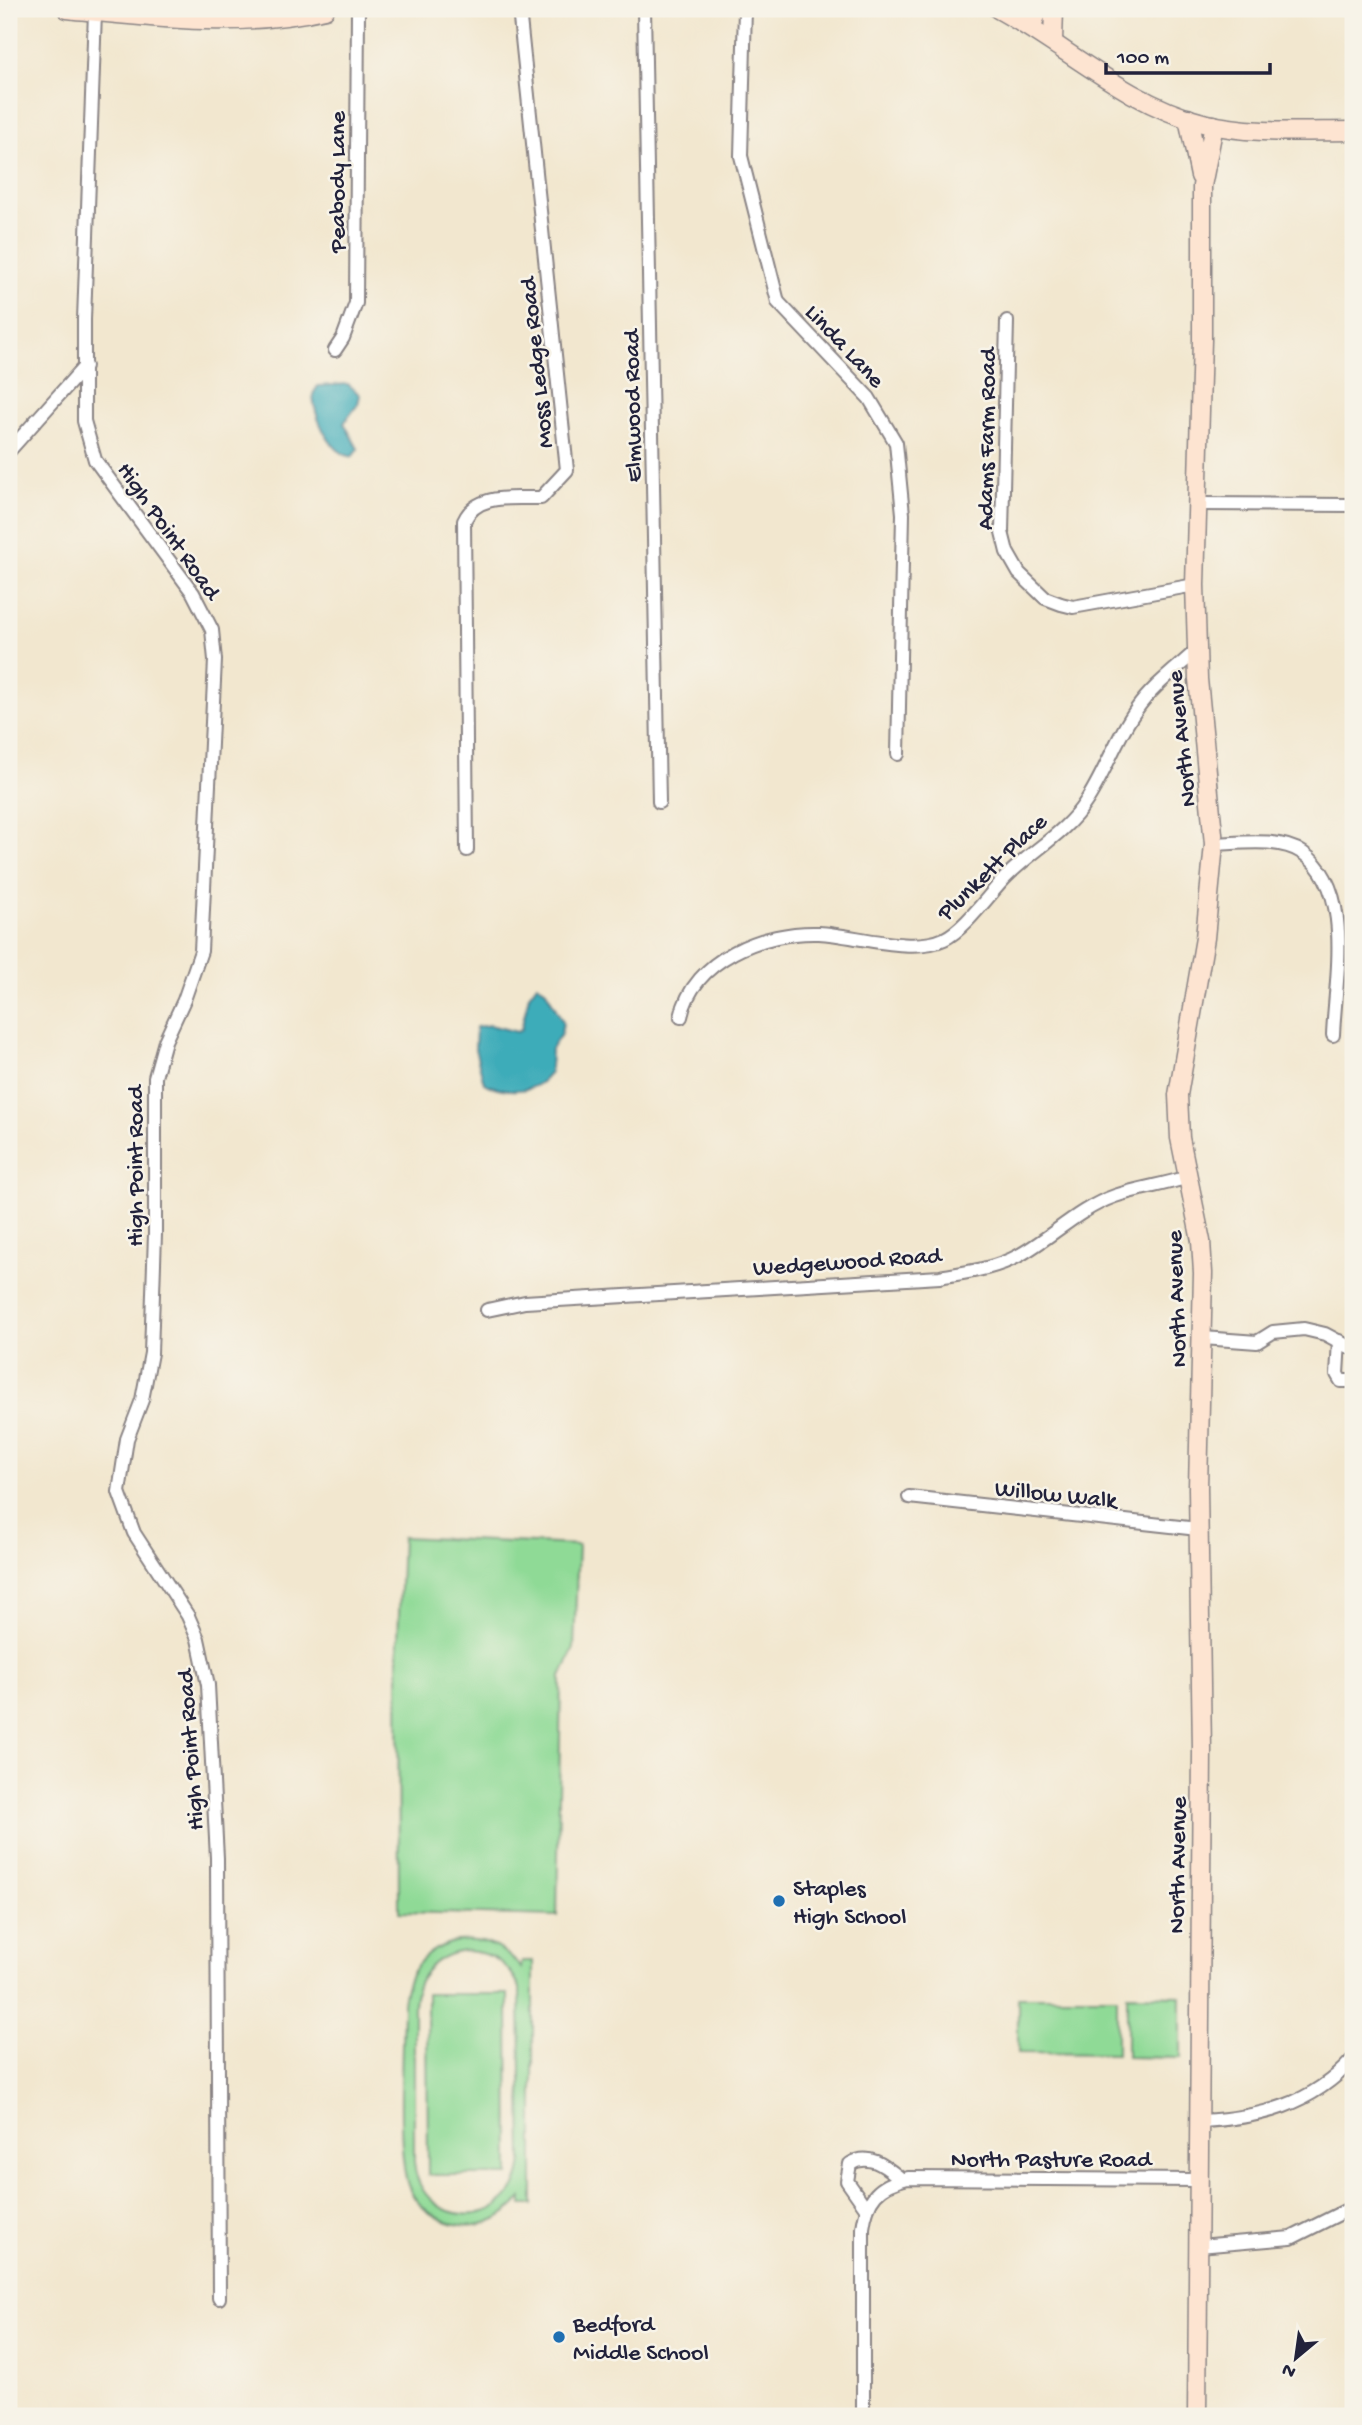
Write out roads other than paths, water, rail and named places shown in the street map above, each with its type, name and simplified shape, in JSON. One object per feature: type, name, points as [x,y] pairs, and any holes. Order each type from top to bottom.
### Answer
[{"type":"street","points":[[67,9],[95,12],[134,11],[193,21],[228,22],[284,19],[325,9]]},
{"type":"street","name":"Peabody Lane","points":[[335,350],[343,338],[356,303],[358,9]]},
{"type":"street","name":"Moss Ledge Road","points":[[467,850],[464,521],[472,507],[484,500],[541,498],[567,470],[519,9]]},
{"type":"street","name":"Elmwood Road","points":[[645,9],[659,802]]},
{"type":"street","name":"Linda Lane","points":[[745,9],[741,156],[778,303],[869,398],[896,443],[903,514],[898,754]]},
{"type":"street","points":[[998,9],[1031,27],[1142,100],[1188,118],[1214,125],[1271,132],[1353,131]]},
{"type":"street","points":[[1031,27],[1039,9]]},
{"type":"street","points":[[1053,41],[1054,9]]},
{"type":"street","name":"High Point Road","points":[[95,12],[85,421],[95,460],[193,593],[212,630],[215,660],[201,951],[184,1000],[165,1041],[155,1077],[155,1234],[150,1353],[142,1400],[127,1438],[119,1492],[135,1533],[188,1616],[201,1649],[208,1685],[216,1847],[219,2298]]},
{"type":"street","name":"North Avenue","points":[[1188,118],[1202,186]]},
{"type":"street","name":"North Avenue","points":[[1197,2416],[1202,1655],[1198,1529],[1203,1338],[1201,1241],[1180,1138],[1178,1095],[1205,938],[1214,844],[1196,651],[1195,585],[1199,504],[1202,186],[1214,125]]},
{"type":"street","name":"Adams Farm Road","points":[[1007,321],[1002,532],[1007,552],[1019,573],[1045,598],[1073,607],[1195,585]]},
{"type":"street","points":[[9,451],[85,366]]},
{"type":"street","points":[[1199,504],[1353,505]]},
{"type":"street","name":"Plunkett Place","points":[[681,1017],[690,990],[712,967],[731,953],[754,945],[785,936],[816,933],[922,945],[947,938],[1012,871],[1084,806],[1135,711],[1153,689],[1196,651]]},
{"type":"street","points":[[1214,844],[1281,845],[1303,852],[1326,875],[1336,903],[1333,1035]]},
{"type":"street","name":"Wedgewood Road","points":[[488,1310],[525,1302],[589,1297],[953,1275],[998,1265],[1017,1256],[1071,1219],[1114,1196],[1188,1177]]},
{"type":"street","points":[[1203,1338],[1257,1342],[1266,1335],[1288,1329],[1325,1334],[1353,1349]]},
{"type":"street","points":[[1339,1341],[1337,1374],[1341,1381],[1353,1381]]},
{"type":"street","name":"Willow Walk","points":[[909,1497],[1198,1529]]},
{"type":"street","points":[[1201,2121],[1252,2117],[1288,2107],[1331,2081],[1353,2059]]},
{"type":"street","points":[[863,2416],[866,2208],[878,2190],[901,2179],[880,2162],[867,2160],[850,2164],[847,2182],[866,2208]]},
{"type":"street","name":"North Pasture Road","points":[[901,2179],[1200,2180]]},
{"type":"street","points":[[1199,2246],[1291,2238],[1324,2224],[1353,2207]]},
{"type":"water","points":[[348,384],[360,395],[358,404],[344,423],[358,449],[352,457],[336,448],[324,432],[316,412],[313,394],[318,386]]},
{"type":"water","points":[[537,984],[545,989],[563,1022],[561,1034],[551,1049],[550,1072],[537,1085],[520,1090],[501,1089],[484,1083],[475,1049],[476,1027],[490,1025],[517,1032],[521,1030],[529,995]]},
{"type":"place","name":"Staples High School","points":[[779,1901]]},
{"type":"place","name":"Bedford Middle School","points":[[559,2337]]}]
